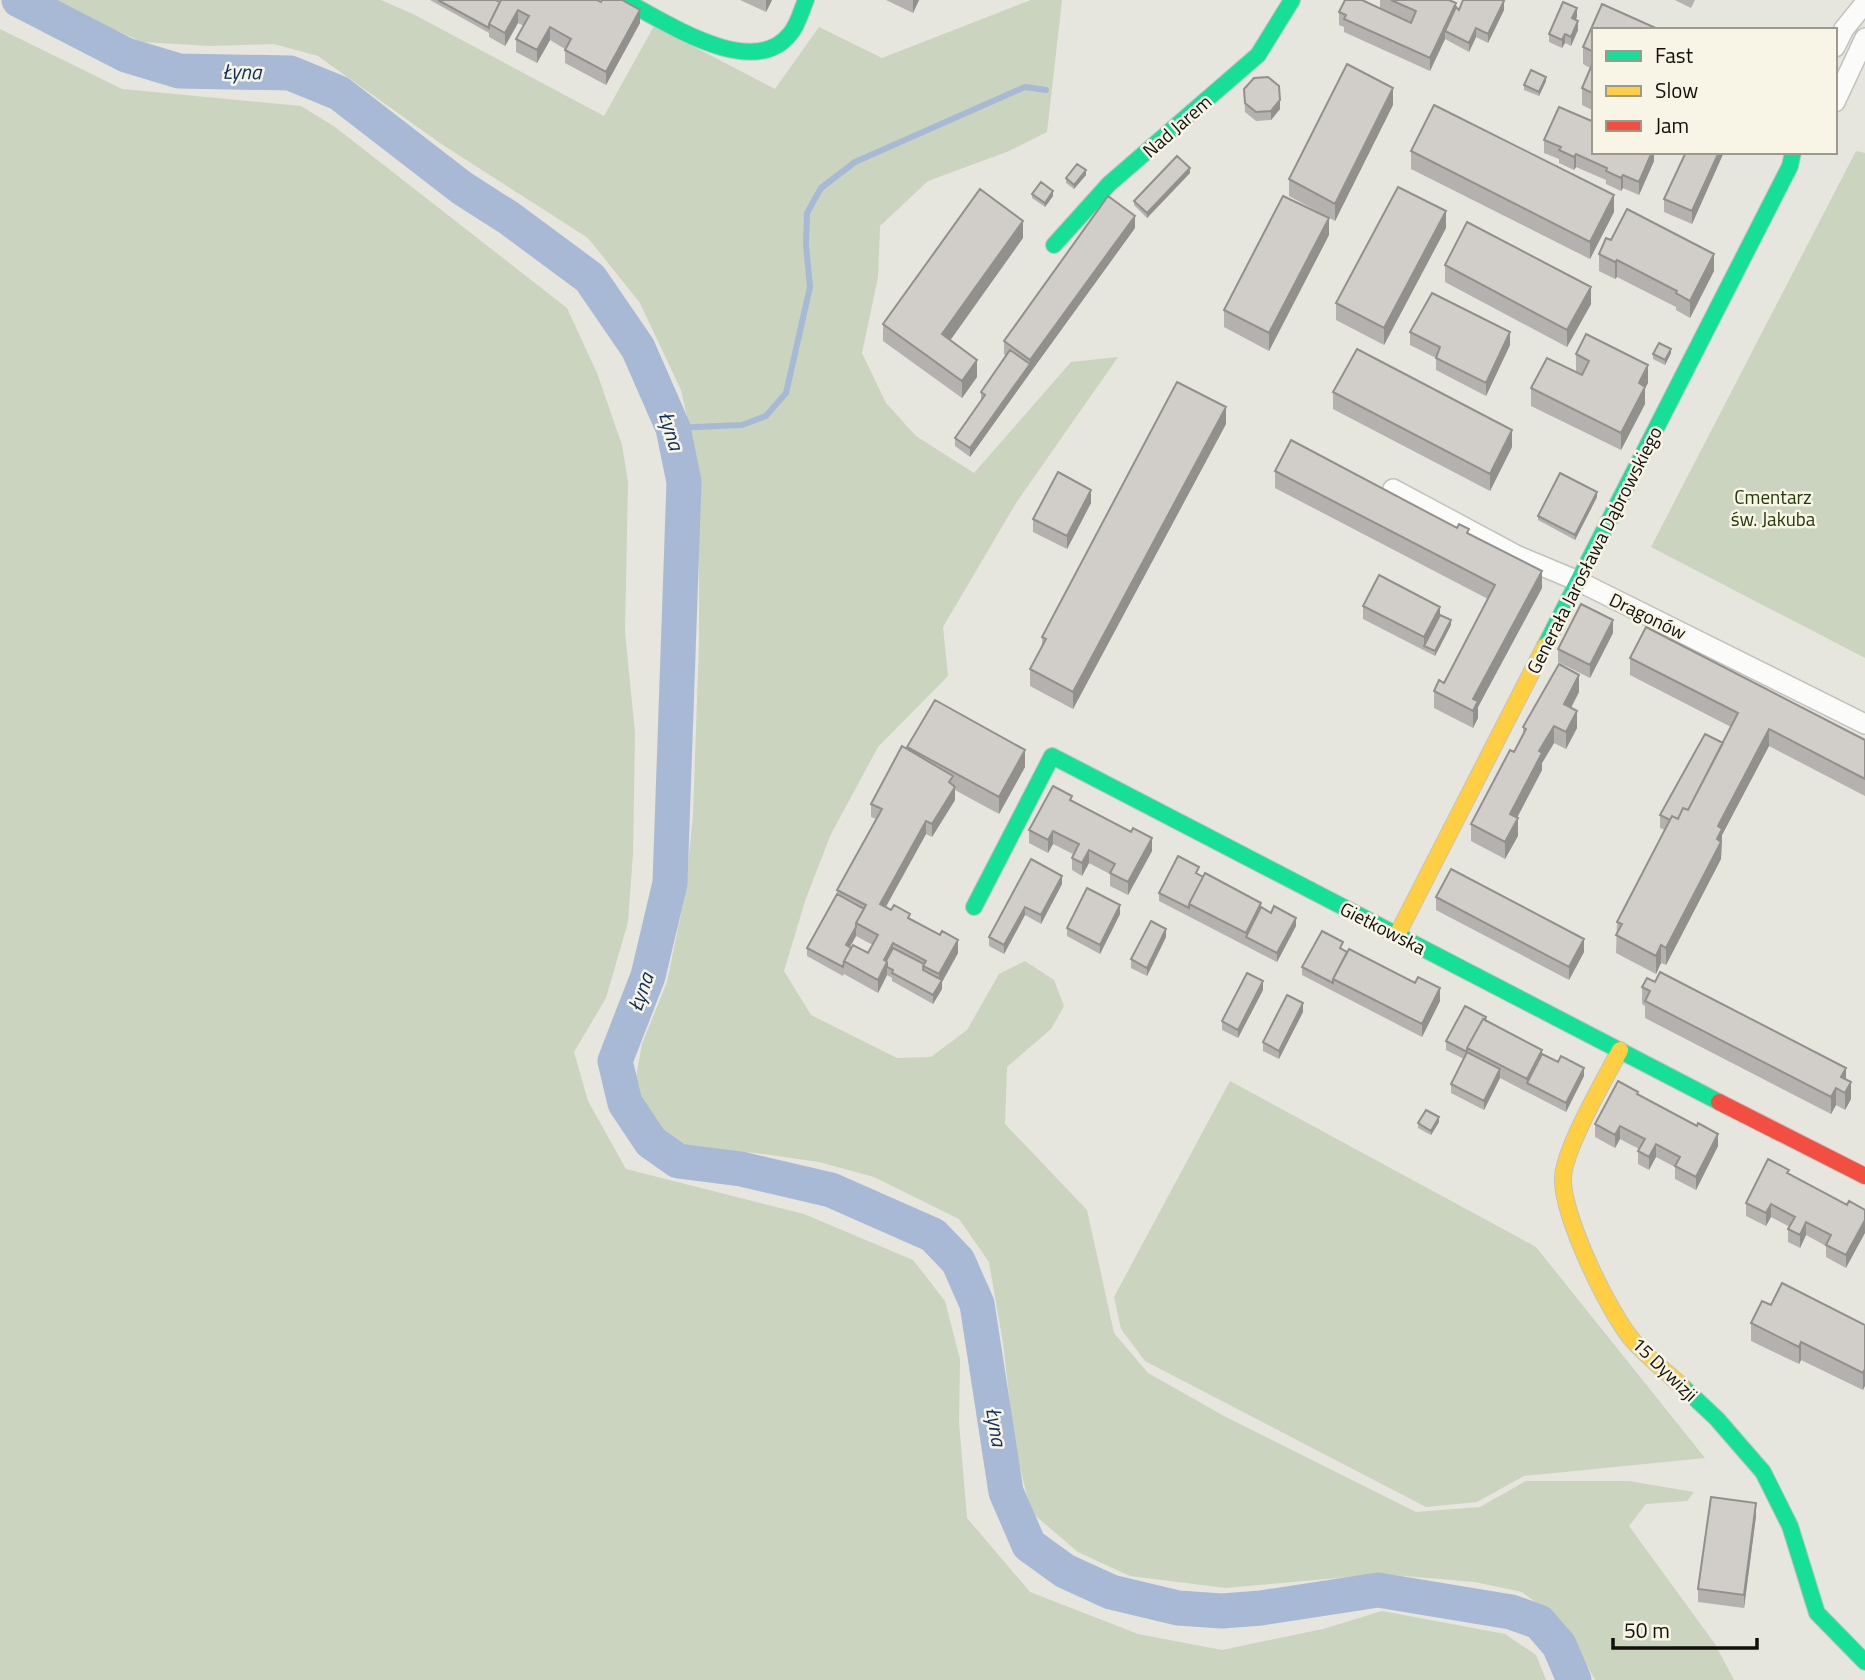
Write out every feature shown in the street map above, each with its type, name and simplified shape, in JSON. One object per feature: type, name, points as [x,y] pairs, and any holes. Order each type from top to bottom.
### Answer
[{"type":"street","points":[[623,0],[734,54],[749,54],[772,47],[790,36],[806,0]]},
{"type":"street","name":"Nad Jarem","points":[[1054,245],[1109,184],[1258,55],[1292,0]]},
{"type":"street","points":[[1837,43],[1844,29],[1865,3]]},
{"type":"street","points":[[1837,98],[1865,38]]},
{"type":"street","name":"Generała Jarosława Dąbrowskiego","points":[[1397,935],[1796,157]]},
{"type":"street","name":"Dragonów","points":[[1393,489],[1518,556],[1578,581],[1865,724]]},
{"type":"street","name":"Gietkowska","points":[[974,907],[1052,756],[1865,1176]]},
{"type":"street","name":"15 Dywizji","points":[[1620,1050],[1573,1144],[1563,1177],[1568,1205],[1591,1273],[1633,1341],[1717,1419],[1763,1472],[1790,1526],[1817,1613],[1865,1662]]},
{"type":"green space","points":[[49,0],[381,0],[413,14],[604,116],[654,26],[775,89],[819,27],[882,58],[1031,0],[1062,0],[1047,132],[1009,151],[928,181],[880,226],[878,277],[862,353],[886,403],[916,436],[974,473],[1071,362],[1118,357],[1016,503],[943,627],[948,676],[878,747],[831,834],[806,898],[784,971],[811,1015],[897,1058],[931,1057],[967,1030],[999,974],[1025,961],[1054,980],[1064,1006],[1051,1029],[1007,1067],[1005,1124],[1087,1210],[1114,1333],[1148,1373],[1224,1416],[1416,1512],[1480,1507],[1526,1481],[1629,1481],[1694,1492],[1687,1501],[1646,1504],[1629,1526],[1715,1644],[1734,1680],[1595,1680],[1565,1625],[1522,1592],[1475,1582],[1381,1574],[1226,1588],[1130,1576],[1078,1552],[1031,1512],[1015,1447],[1003,1343],[989,1262],[959,1219],[874,1177],[819,1162],[684,1147],[646,1120],[635,1083],[642,1044],[667,982],[685,894],[693,815],[699,643],[699,470],[681,390],[640,303],[588,238],[440,143],[318,56],[274,44],[210,46],[142,42]]},
{"type":"green space","points":[[0,29],[122,89],[301,106],[335,127],[567,308],[597,373],[622,445],[628,482],[625,632],[635,733],[633,853],[628,922],[606,998],[574,1052],[588,1101],[626,1169],[804,1214],[913,1260],[945,1301],[960,1359],[959,1422],[967,1518],[1030,1592],[1138,1634],[1222,1650],[1323,1629],[1382,1611],[1505,1634],[1536,1655],[1546,1680],[0,1680]]},
{"type":"green space","name":"Cmentarz św. Jakuba","points":[[1856,151],[1865,153],[1865,658],[1651,547]]},
{"type":"green space","points":[[1230,1081],[1536,1247],[1705,1458],[1524,1476],[1477,1502],[1426,1507],[1145,1361],[1121,1329],[1114,1297]]},
{"type":"building","points":[[438,0],[496,0],[500,2],[489,28]]},
{"type":"building","points":[[501,0],[622,0],[640,10],[606,72],[565,50],[571,39],[550,27],[537,50],[516,39],[529,16],[518,10],[505,33],[489,24]]},
{"type":"building","points":[[1345,0],[1362,0],[1411,23],[1416,11],[1391,0],[1449,0],[1456,3],[1430,58],[1344,19],[1346,15],[1339,12]]},
{"type":"building","points":[[1463,0],[1504,1],[1488,34],[1476,28],[1469,43],[1445,31],[1456,7],[1459,10]]},
{"type":"building","points":[[1563,2],[1577,8],[1572,18],[1578,21],[1571,37],[1565,34],[1562,40],[1549,34]]},
{"type":"building","points":[[1602,4],[1656,28],[1592,28],[1592,51],[1583,47]]},
{"type":"building","points":[[1347,64],[1393,88],[1335,204],[1289,179]]},
{"type":"building","points":[[1592,65],[1592,93],[1582,88]]},
{"type":"building","points":[[1531,70],[1546,77],[1539,92],[1524,85]]},
{"type":"building","points":[[1268,77],[1279,86],[1280,100],[1271,111],[1256,112],[1245,103],[1244,89],[1254,78]]},
{"type":"building","points":[[1434,105],[1614,195],[1590,242],[1411,151]]},
{"type":"building","points":[[1559,107],[1592,121],[1592,154],[1651,154],[1639,182],[1623,175],[1621,178],[1606,171],[1607,168],[1576,154],[1574,157],[1559,150],[1561,147],[1544,140]]},
{"type":"building","points":[[1685,154],[1718,154],[1692,211],[1664,199]]},
{"type":"building","points":[[1177,156],[1190,168],[1147,213],[1134,201]]},
{"type":"building","points":[[1077,164],[1086,170],[1074,185],[1066,178]]},
{"type":"building","points":[[1041,182],[1053,191],[1045,203],[1032,194]]},
{"type":"building","points":[[1398,187],[1446,211],[1384,328],[1336,303]]},
{"type":"building","points":[[980,189],[1023,221],[942,334],[977,360],[962,381],[883,324]]},
{"type":"building","points":[[1108,196],[1135,216],[1030,360],[1004,341]]},
{"type":"building","points":[[1283,196],[1329,218],[1269,333],[1224,310]]},
{"type":"building","points":[[1627,209],[1714,254],[1690,301],[1676,293],[1677,291],[1617,260],[1615,262],[1599,254],[1606,238],[1611,240]]},
{"type":"building","points":[[1467,222],[1591,287],[1567,330],[1445,265]]},
{"type":"building","points":[[1432,293],[1510,332],[1486,383],[1436,358],[1440,347],[1410,332]]},
{"type":"building","points":[[1586,334],[1648,365],[1639,383],[1645,387],[1621,433],[1531,388],[1547,358],[1582,375],[1589,361],[1576,354]]},
{"type":"building","points":[[1659,343],[1671,349],[1665,360],[1653,354]]},
{"type":"building","points":[[1357,349],[1512,430],[1490,474],[1333,392]]},
{"type":"building","points":[[1010,350],[1030,364],[970,448],[955,438],[985,395],[981,392]]},
{"type":"building","points":[[1177,382],[1226,407],[1073,692],[1030,669],[1046,639],[1042,637]]},
{"type":"building","points":[[1291,440],[1457,528],[1459,524],[1469,529],[1467,533],[1542,571],[1473,699],[1478,701],[1473,711],[1434,691],[1439,680],[1444,683],[1495,585],[1275,471]]},
{"type":"building","points":[[1058,472],[1091,490],[1067,536],[1033,519]]},
{"type":"building","points":[[1560,473],[1597,492],[1575,535],[1538,516]]},
{"type":"building","points":[[1379,575],[1440,607],[1424,637],[1363,606]]},
{"type":"building","points":[[1581,604],[1613,620],[1590,665],[1558,649]]},
{"type":"building","points":[[1440,615],[1451,620],[1435,651],[1424,646]]},
{"type":"building","points":[[1646,627],[1865,740],[1865,779],[1769,729],[1718,826],[1722,829],[1717,839],[1721,842],[1666,948],[1661,945],[1656,956],[1616,935],[1622,924],[1617,922],[1672,816],[1678,819],[1683,808],[1688,810],[1738,713],[1630,658]]},
{"type":"building","points":[[1559,664],[1579,675],[1564,704],[1577,711],[1566,732],[1554,726],[1539,751],[1542,753],[1510,814],[1518,818],[1505,842],[1471,824],[1510,750],[1514,752],[1526,729],[1523,727]]},
{"type":"building","points":[[935,700],[1025,750],[999,797],[907,747]]},
{"type":"building","points":[[1705,734],[1723,743],[1688,810],[1683,808],[1678,819],[1672,816],[1670,820],[1660,815]]},
{"type":"building","points":[[902,746],[953,776],[949,782],[955,787],[932,824],[926,821],[880,904],[891,910],[894,905],[910,914],[908,918],[940,935],[942,931],[958,940],[939,974],[923,966],[926,961],[893,943],[878,980],[844,961],[853,945],[868,953],[878,935],[856,923],[866,905],[837,890],[882,809],[871,804]]},
{"type":"building","points":[[1053,786],[1072,796],[1070,800],[1131,832],[1133,828],[1152,838],[1128,882],[1110,873],[1115,864],[1089,850],[1082,863],[1072,858],[1079,844],[1053,831],[1048,840],[1029,830]]},
{"type":"building","points":[[1178,856],[1199,867],[1196,873],[1203,877],[1189,908],[1159,893]]},
{"type":"building","points":[[1031,859],[1062,876],[1041,915],[1025,907],[1004,945],[989,937]]},
{"type":"building","points":[[1451,869],[1584,939],[1569,967],[1436,897]]},
{"type":"building","points":[[1205,873],[1261,903],[1246,933],[1189,904]]},
{"type":"building","points":[[1087,888],[1120,905],[1100,945],[1067,928]]},
{"type":"building","points":[[837,894],[864,909],[846,945],[851,948],[843,967],[807,948]]},
{"type":"building","points":[[1274,906],[1296,918],[1277,953],[1246,937],[1261,907],[1271,913]]},
{"type":"building","points":[[1151,921],[1166,929],[1147,968],[1131,959]]},
{"type":"building","points":[[1322,931],[1343,942],[1340,948],[1347,952],[1333,983],[1302,967]]},
{"type":"building","points":[[893,948],[924,964],[923,970],[942,980],[933,995],[892,973],[893,970],[887,967],[886,961]]},
{"type":"building","points":[[1349,949],[1415,983],[1418,977],[1440,988],[1422,1024],[1333,979]]},
{"type":"building","points":[[1660,972],[1846,1068],[1841,1077],[1851,1082],[1845,1093],[1836,1088],[1831,1097],[1645,1001],[1650,991],[1642,987],[1647,978],[1655,982]]},
{"type":"building","points":[[1247,973],[1263,981],[1238,1030],[1222,1021]]},
{"type":"building","points":[[1287,995],[1303,1003],[1279,1051],[1263,1042]]},
{"type":"building","points":[[1465,1006],[1486,1017],[1467,1052],[1446,1041]]},
{"type":"building","points":[[1483,1019],[1542,1050],[1527,1079],[1467,1048]]},
{"type":"building","points":[[1467,1052],[1500,1069],[1484,1101],[1451,1084]]},
{"type":"building","points":[[1542,1054],[1558,1062],[1561,1056],[1584,1068],[1566,1103],[1527,1083]]},
{"type":"building","points":[[1618,1081],[1697,1126],[1698,1123],[1718,1134],[1696,1177],[1675,1166],[1680,1157],[1656,1144],[1649,1157],[1638,1151],[1645,1139],[1620,1126],[1615,1135],[1595,1124]]},
{"type":"building","points":[[1426,1110],[1439,1117],[1431,1131],[1418,1123]]},
{"type":"building","points":[[1768,1159],[1789,1170],[1787,1173],[1847,1205],[1849,1201],[1865,1210],[1865,1220],[1846,1255],[1826,1245],[1831,1235],[1806,1222],[1800,1235],[1788,1229],[1795,1217],[1771,1204],[1766,1213],[1746,1203]]},
{"type":"building","points":[[1782,1283],[1865,1325],[1863,1373],[1801,1342],[1799,1347],[1751,1323],[1762,1301],[1771,1305]]},
{"type":"building","points":[[1711,1497],[1756,1503],[1744,1595],[1698,1589]]},
{"type":"waterway","name":"Łyna","points":[[19,0],[126,55],[179,71],[290,73],[339,93],[462,188],[509,218],[590,278],[638,348],[673,428],[684,482],[670,883],[648,976],[615,1061],[625,1103],[651,1142],[678,1161],[741,1169],[831,1190],[933,1235],[958,1261],[977,1304],[1006,1492],[1029,1545],[1065,1571],[1111,1592],[1178,1608],[1222,1611],[1261,1608],[1378,1590],[1511,1612],[1539,1622],[1559,1645],[1574,1680]]},
{"type":"waterway","points":[[673,428],[742,425],[766,416],[786,393],[810,287],[806,245],[807,213],[821,188],[855,162],[1025,87],[1046,90]]},
{"type":"traffic: fast","points":[[623,0],[707,42],[731,50],[754,52],[774,47],[790,34],[806,0]]},
{"type":"traffic: fast","points":[[1054,245],[1109,184],[1258,55],[1292,0]]},
{"type":"traffic: fast","points":[[1545,646],[1790,166],[1793,154]]},
{"type":"traffic: fast","points":[[974,907],[1052,756],[1719,1102]]},
{"type":"traffic: fast","points":[[1682,1386],[1717,1419],[1763,1472],[1790,1526],[1817,1613],[1865,1662]]},
{"type":"traffic: slow","points":[[1397,935],[1545,646]]},
{"type":"traffic: slow","points":[[1620,1050],[1587,1113],[1565,1164],[1564,1194],[1578,1239],[1613,1311],[1635,1343],[1682,1386]]},
{"type":"traffic: jam","points":[[1719,1102],[1865,1176]]}]
